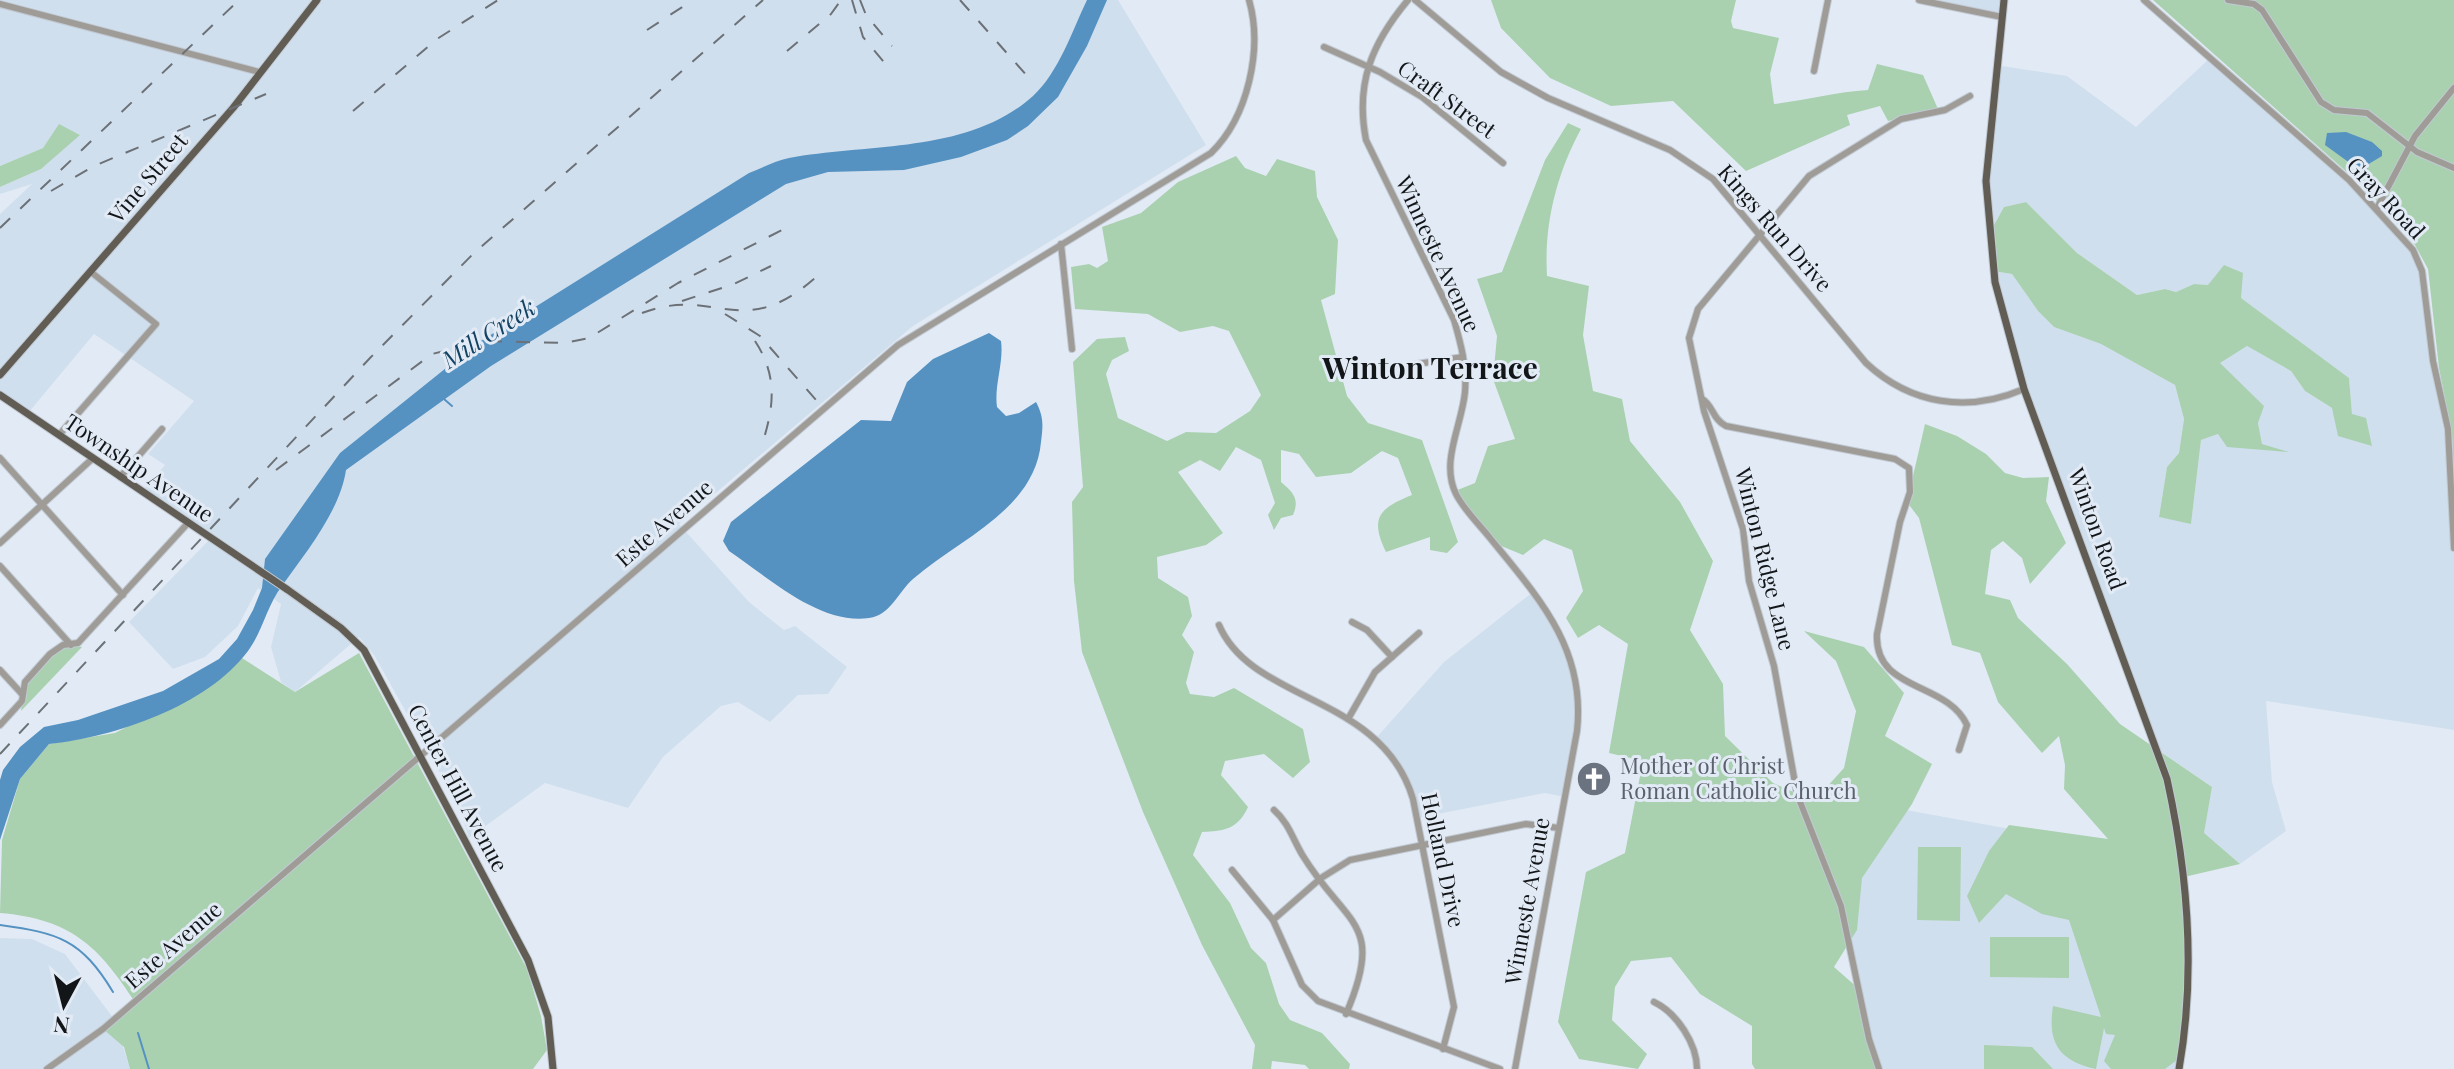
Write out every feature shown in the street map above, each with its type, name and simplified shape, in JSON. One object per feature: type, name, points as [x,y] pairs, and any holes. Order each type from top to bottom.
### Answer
[{"type":"main road","name":"Vine Street","points":[[0,375],[233,108],[317,0]]},
{"type":"main road","name":"Winton Road","points":[[2004,0],[1988,142],[1986,207],[1995,282],[2024,389],[2160,751],[2170,791],[2183,869],[2188,938],[2187,999],[2179,1069]]},
{"type":"main road","name":"Township Avenue","points":[[0,395],[259,570]]},
{"type":"main road","name":"Center Hill Avenue","points":[[259,570],[342,629],[364,650],[533,973],[548,1017],[553,1069]]},
{"type":"street","name":"Este Avenue","points":[[47,1069],[103,1029],[898,345],[1200,160],[1223,140],[1240,110],[1253,51],[1255,27],[1249,0]]},
{"type":"street","name":"Winneste Avenue","points":[[1408,0],[1383,31],[1367,66],[1361,109],[1369,150],[1454,320],[1463,357],[1463,409],[1451,462],[1455,491],[1553,617],[1566,643],[1576,675],[1577,731],[1515,1069]]},
{"type":"street","name":"Kings Run Drive","points":[[1415,0],[1501,72],[1548,98],[1663,147],[1716,182],[1866,363],[1894,385],[1920,397],[1956,403],[1997,399],[2024,389]]},
{"type":"street","points":[[1814,71],[1828,0]]},
{"type":"street","points":[[1919,0],[2002,17]]},
{"type":"street","name":"Gray Road","points":[[2144,0],[2377,208],[2413,250],[2422,271],[2433,361],[2448,429],[2454,548]]},
{"type":"street","points":[[2228,0],[2254,4],[2262,10],[2321,102],[2343,112],[2367,113],[2410,147],[2454,168]]},
{"type":"street","points":[[0,4],[259,72]]},
{"type":"street","name":"Craft Street","points":[[1324,47],[1367,66],[1422,97],[1503,163]]},
{"type":"street","points":[[2377,208],[2434,109],[2454,88]]},
{"type":"street","name":"Winton Ridge Lane","points":[[1879,1069],[1869,1039],[1841,906],[1797,794],[1774,666],[1749,581],[1743,529],[1702,399],[1689,345],[1692,323],[1698,309],[1802,182],[1819,168],[1901,119],[1945,110],[1970,96]]},
{"type":"street","points":[[1061,244],[1072,349]]},
{"type":"street","points":[[59,435],[156,324],[91,272]]},
{"type":"street","points":[[1371,371],[1463,357]]},
{"type":"street","points":[[1702,399],[1709,404],[1717,421],[1726,426],[1895,459],[1909,468],[1910,492],[1894,547],[1877,634],[1878,649],[1884,663],[1897,677],[1909,685],[1938,694],[1959,711],[1967,725],[1959,750]]},
{"type":"street","points":[[120,477],[162,429]]},
{"type":"street","points":[[0,458],[123,595]]},
{"type":"street","points":[[0,543],[92,459]]},
{"type":"street","points":[[0,725],[22,701],[25,682],[50,654],[60,646],[78,643],[188,523]]},
{"type":"street","points":[[0,566],[71,645]]},
{"type":"street","points":[[1352,622],[1367,630],[1392,657]]},
{"type":"street","name":"Holland Drive","points":[[1219,625],[1233,646],[1251,664],[1376,738],[1399,766],[1413,799],[1454,1007],[1443,1049]]},
{"type":"street","points":[[1348,719],[1375,672],[1419,633]]},
{"type":"street","points":[[0,670],[23,695]]},
{"type":"street","points":[[1274,810],[1285,820],[1303,856],[1352,916],[1363,943],[1361,976],[1346,1014]]},
{"type":"street","points":[[1273,920],[1321,878],[1350,860],[1526,824],[1559,828]]},
{"type":"street","points":[[1232,870],[1273,920],[1307,991],[1318,1001],[1500,1069]]},
{"type":"street","points":[[1654,1002],[1664,1007],[1688,1037],[1697,1069]]},
{"type":"shaded area","points":[[0,0],[1118,0],[1206,145],[913,326],[679,524],[749,602],[784,630],[795,626],[847,667],[828,694],[798,695],[770,722],[738,702],[721,706],[663,757],[628,808],[545,783],[469,838],[458,805],[374,655],[359,637],[295,692],[281,682],[271,647],[281,604],[258,588],[238,626],[205,657],[173,669],[129,622],[214,535],[145,488],[165,465],[148,454],[194,401],[94,334],[29,412],[0,391],[0,214],[32,184],[0,194],[0,187],[41,169],[79,134],[59,125],[43,148],[0,166]]},
{"type":"shaded area","points":[[1919,0],[2004,0],[2002,17]]},
{"type":"shaded area","points":[[2210,58],[2380,211],[2420,264],[2433,361],[2448,429],[2454,548],[2454,730],[2266,701],[2272,782],[2286,831],[2240,864],[2203,833],[2212,787],[2160,751],[2024,389],[1993,271],[2012,274],[2038,311],[2054,327],[2101,344],[2175,385],[2184,419],[2179,453],[2167,467],[2159,517],[2191,523],[2201,440],[2218,434],[2284,451],[2262,444],[2258,423],[2263,406],[2219,363],[2247,346],[2291,371],[2305,391],[2332,408],[2352,415],[2349,378],[2241,298],[2208,285],[2194,284],[2176,292],[2165,289],[2137,295],[2077,253],[2026,202],[2004,207],[1989,234],[1986,207],[1996,65],[2067,76],[2136,127]]},
{"type":"shaded area","points":[[1534,591],[1560,629],[1579,704],[1565,797],[1545,793],[1417,818],[1410,787],[1376,738],[1444,662]]},
{"type":"shaded area","points":[[1796,790],[2182,860],[2179,1069],[1879,1069],[1849,936]]},
{"type":"shaded area","points":[[0,938],[32,939],[65,954],[114,1019],[130,1069],[0,1069]]},
{"type":"green space","points":[[1491,0],[1736,0],[1731,21],[1733,28],[1779,38],[1770,74],[1774,104],[1868,90],[1877,64],[1923,75],[1938,109],[1888,121],[1880,106],[1847,115],[1850,125],[1746,171],[1673,101],[1611,106],[1550,78],[1501,28]]},
{"type":"green space","points":[[2153,0],[2454,0],[2454,474],[2452,435],[2439,368],[2428,269],[2415,245],[2367,190]]},
{"type":"green space","points":[[1568,123],[1581,129],[1558,182],[1550,219],[1547,276],[1589,286],[1583,335],[1593,391],[1622,399],[1630,441],[1680,502],[1713,561],[1690,630],[1723,684],[1725,736],[1773,783],[1814,801],[1844,768],[1856,711],[1836,661],[1804,631],[1864,647],[1904,693],[1885,736],[1932,764],[1912,804],[1862,878],[1857,930],[1834,967],[1859,989],[1879,1069],[1755,1069],[1752,1064],[1752,1026],[1700,994],[1671,957],[1631,961],[1615,987],[1612,1020],[1647,1054],[1638,1069],[1579,1059],[1558,1022],[1586,872],[1625,853],[1643,761],[1609,753],[1628,644],[1599,625],[1578,638],[1566,618],[1583,591],[1572,550],[1544,539],[1523,555],[1494,543],[1455,491],[1475,483],[1488,446],[1515,439],[1493,379],[1497,336],[1477,279],[1502,272],[1545,160]]},
{"type":"green space","points":[[59,124],[80,135],[41,169],[0,187],[0,166],[43,148]]},
{"type":"green space","points":[[1236,156],[1245,168],[1266,176],[1277,159],[1315,171],[1317,197],[1338,240],[1335,294],[1321,300],[1347,396],[1368,423],[1422,440],[1458,542],[1447,553],[1430,550],[1430,537],[1386,552],[1378,530],[1381,515],[1392,504],[1412,495],[1398,458],[1382,451],[1351,473],[1316,477],[1299,454],[1281,450],[1281,482],[1292,493],[1296,504],[1293,515],[1281,518],[1274,530],[1268,515],[1275,503],[1261,460],[1236,447],[1220,471],[1200,460],[1178,472],[1223,533],[1206,545],[1157,557],[1158,578],[1188,597],[1192,616],[1182,635],[1194,652],[1186,683],[1190,694],[1214,697],[1234,688],[1303,729],[1310,762],[1293,778],[1264,754],[1225,761],[1221,775],[1248,807],[1240,820],[1230,827],[1202,832],[1193,855],[1230,903],[1251,948],[1266,963],[1279,1004],[1290,1020],[1322,1033],[1350,1064],[1349,1069],[1309,1069],[1305,1065],[1272,1061],[1271,1069],[1252,1069],[1255,1045],[1202,945],[1143,812],[1082,652],[1074,581],[1072,502],[1083,487],[1073,362],[1097,339],[1125,337],[1129,351],[1112,360],[1106,374],[1118,418],[1167,441],[1186,432],[1216,433],[1250,411],[1261,395],[1229,331],[1213,326],[1180,332],[1148,314],[1075,309],[1071,267],[1089,264],[1097,268],[1108,261],[1102,227],[1141,213],[1178,182]]},
{"type":"green space","points":[[2026,202],[2077,253],[2137,295],[2165,289],[2176,292],[2194,284],[2208,285],[2224,265],[2243,273],[2241,298],[2349,378],[2352,414],[2366,418],[2372,446],[2338,436],[2332,408],[2305,391],[2291,371],[2247,346],[2220,363],[2264,406],[2258,423],[2262,444],[2289,452],[2227,447],[2218,434],[2201,440],[2191,524],[2159,517],[2167,467],[2179,453],[2184,419],[2175,385],[2101,344],[2054,327],[2038,311],[2012,274],[1993,271],[1989,234],[2004,207]]},
{"type":"green space","points":[[1925,424],[1957,436],[1986,454],[2005,473],[2023,478],[2049,477],[2046,501],[2066,543],[2030,584],[2022,558],[2003,541],[1991,550],[1985,594],[2010,600],[2018,618],[2067,664],[2120,724],[2212,787],[2204,833],[2240,864],[2184,877],[2188,938],[2181,1057],[2165,1069],[2111,1069],[2104,1061],[2115,1035],[2106,1034],[2104,1028],[2096,1069],[2065,1056],[2054,1041],[2053,1006],[2101,1017],[2069,920],[2042,914],[2006,894],[1979,923],[1967,896],[1989,851],[2009,825],[2108,839],[2064,789],[2065,765],[2059,736],[2042,753],[1998,702],[1980,653],[1952,645],[1919,518],[1907,502]]},
{"type":"green space","points":[[71,645],[82,647],[21,711],[26,688],[35,670]]},
{"type":"green space","points":[[359,653],[527,969],[547,1050],[533,1069],[130,1069],[124,1047],[103,1029],[135,1002],[108,965],[80,938],[64,929],[45,921],[0,913],[2,840],[20,779],[49,744],[115,733],[219,679],[242,658],[295,692]]},
{"type":"green space","points":[[1918,847],[1961,847],[1960,921],[1917,920]]},
{"type":"green space","points":[[1990,937],[2069,937],[2069,978],[1990,977]]},
{"type":"green space","points":[[1984,1045],[2032,1047],[2053,1069],[1984,1069]]},
{"type":"water","points":[[1087,0],[1107,0],[1087,46],[1058,97],[1028,126],[1007,140],[961,157],[904,170],[828,172],[786,184],[491,366],[346,470],[329,516],[277,593],[248,651],[209,688],[158,716],[102,734],[49,744],[20,779],[0,840],[0,780],[3,770],[20,747],[44,727],[78,720],[163,691],[219,659],[237,639],[253,610],[262,588],[265,559],[340,453],[476,344],[749,173],[789,158],[949,137],[1007,115],[1033,96],[1050,75]]},
{"type":"water","points":[[2346,132],[2372,142],[2382,151],[2382,156],[2367,165],[2369,177],[2325,145],[2327,133]]},
{"type":"water","points":[[989,333],[1001,341],[997,407],[1006,416],[1019,413],[1036,402],[1042,422],[1036,466],[1010,505],[992,521],[931,564],[883,612],[869,618],[850,618],[813,607],[729,551],[723,541],[731,522],[861,420],[891,421],[907,382],[933,359]]},
{"type":"waterway","points":[[444,399],[452,406]]},
{"type":"waterway","points":[[0,925],[38,931],[66,942],[90,960],[113,992]]},
{"type":"waterway","points":[[138,1033],[149,1069]]},
{"type":"railway","points":[[0,228],[239,0]]},
{"type":"railway","points":[[353,111],[437,39],[498,0]]},
{"type":"railway","points":[[647,30],[693,0]]},
{"type":"railway","points":[[0,754],[370,358],[473,254],[763,0]]},
{"type":"railway","points":[[787,51],[831,14],[841,0]]},
{"type":"railway","points":[[852,0],[863,37],[888,67]]},
{"type":"railway","points":[[860,0],[866,15],[892,46]]},
{"type":"railway","points":[[960,0],[1028,77]]},
{"type":"railway","points":[[51,191],[94,166],[266,94]]},
{"type":"railway","points":[[276,470],[432,354],[485,341],[565,343],[589,338],[678,283],[782,230]]},
{"type":"railway","points":[[682,301],[734,284],[771,266]]},
{"type":"railway","points":[[642,313],[667,306],[747,310],[767,307],[789,297],[815,278]]},
{"type":"railway","points":[[725,314],[760,336],[816,400]]},
{"type":"railway","points":[[755,341],[767,365],[772,388],[764,438]]},
{"type":"place","name":"Mother of Christ Roman Catholic Church","points":[[1594,779]]},
{"type":"district","name":"Winton Terrace","points":[[1430,369]]},
{"type":"water label","name":"Mill Creek","points":[[489,334]]}]
